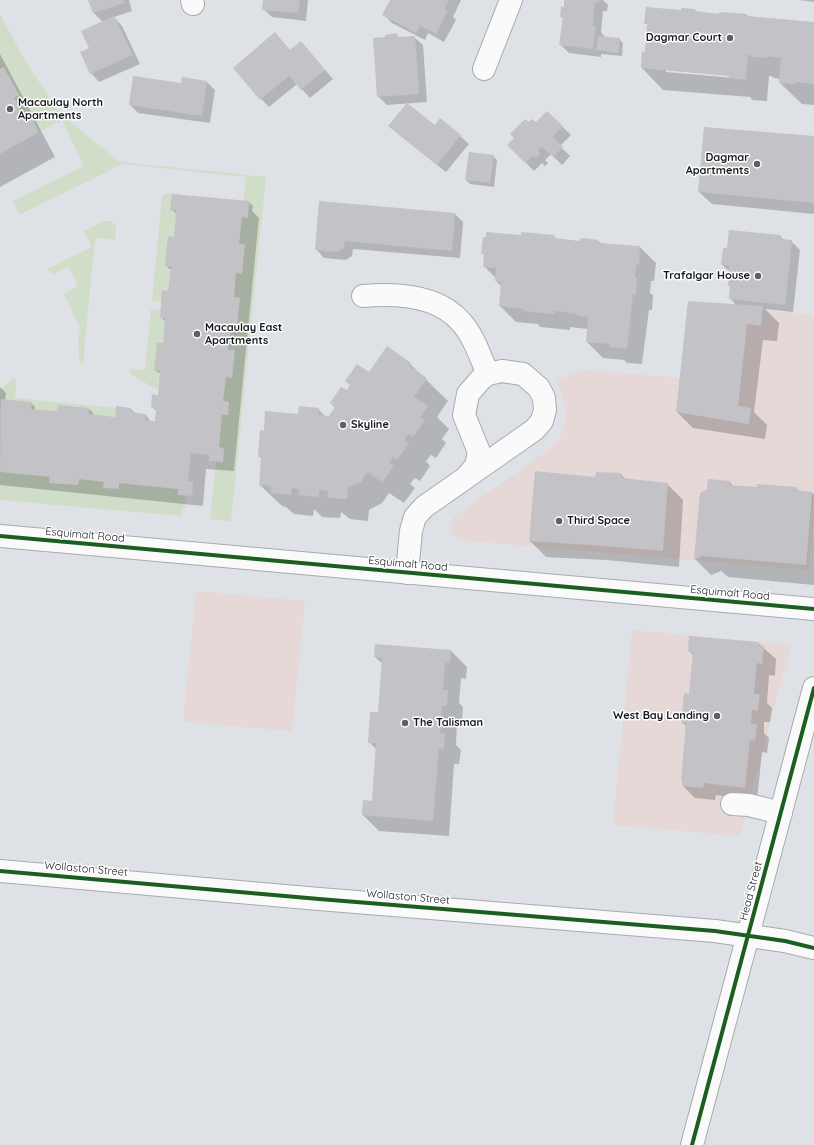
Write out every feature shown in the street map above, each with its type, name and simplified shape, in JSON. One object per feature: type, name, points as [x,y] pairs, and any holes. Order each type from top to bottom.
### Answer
[{"type":"street","points":[[484,69],[511,0]]},
{"type":"street","points":[[363,296],[381,294],[422,299],[437,304],[451,312],[462,322],[488,374]]},
{"type":"street","points":[[407,573],[410,530],[415,517],[424,507],[534,430],[542,421],[545,410],[544,398],[539,388],[523,374],[502,371],[488,374],[482,378],[468,394],[464,415],[479,452],[476,466],[467,476]]},
{"type":"street","name":"Esquimalt Road","points":[[0,536],[814,609]]},
{"type":"street","name":"Head Street","points":[[692,1145],[814,688]]},
{"type":"street","points":[[732,804],[749,805],[781,813]]},
{"type":"street","name":"Wollaston Street","points":[[0,871],[319,899],[708,930],[785,941],[814,948]]},
{"type":"shaded area","points":[[689,303],[814,315],[814,518],[809,570],[459,540],[453,536],[450,529],[456,515],[550,449],[560,438],[565,423],[566,411],[561,390],[556,380],[585,370],[682,378]]},
{"type":"shaded area","points":[[196,591],[305,601],[292,731],[183,722]]},
{"type":"shaded area","points":[[632,630],[791,645],[740,836],[613,825]]},
{"type":"green space","points":[[0,14],[24,59],[59,113],[120,162],[266,177],[231,521],[210,519],[246,177],[123,164],[19,215],[13,201],[84,166],[62,120],[34,135],[0,71]]},
{"type":"green space","points":[[168,193],[178,194],[167,302],[152,301],[162,196]]},
{"type":"green space","points":[[104,221],[111,221],[115,225],[115,240],[95,238],[83,363],[80,363],[78,343],[80,327],[64,294],[78,286],[69,267],[54,274],[47,269],[92,247],[84,231]]},
{"type":"green space","points":[[151,309],[166,311],[158,390],[130,374],[129,369],[145,370]]},
{"type":"green space","points":[[14,378],[16,381],[15,398],[116,408],[115,417],[0,406],[0,390]]},
{"type":"green space","points":[[0,471],[187,490],[185,507],[181,516],[0,500]]},
{"type":"building","points":[[88,0],[124,0],[125,3],[93,13]]},
{"type":"building","points":[[263,0],[300,0],[298,13],[262,10]]},
{"type":"building","points":[[390,0],[449,0],[444,9],[448,11],[436,34],[420,26],[416,33],[382,15]]},
{"type":"building","points":[[564,0],[599,0],[599,3],[595,3],[593,26],[596,26],[593,49],[559,45],[563,17],[560,17],[561,6],[564,7]]},
{"type":"building","name":"Dagmar Court","points":[[646,7],[681,10],[681,8],[695,9],[695,11],[719,14],[719,12],[747,14],[747,16],[814,22],[814,84],[796,82],[796,84],[779,83],[781,58],[767,56],[767,58],[751,57],[751,55],[748,55],[746,80],[729,78],[729,76],[641,68],[642,51],[645,52],[647,24],[644,24]]},
{"type":"building","points":[[114,16],[133,55],[90,74],[80,52],[89,48],[81,31]]},
{"type":"building","points":[[275,32],[290,50],[301,41],[325,70],[301,90],[289,76],[260,100],[233,68]]},
{"type":"building","points":[[397,33],[397,37],[415,36],[419,94],[377,97],[373,38],[385,37],[385,35]]},
{"type":"building","points":[[598,36],[620,38],[618,53],[596,50]]},
{"type":"building","name":"Macaulay North Apartments","points":[[4,67],[19,95],[14,98],[27,121],[32,118],[39,132],[0,154],[0,69]]},
{"type":"building","points":[[133,76],[181,83],[182,77],[207,81],[202,116],[129,105]]},
{"type":"building","points":[[407,103],[435,125],[440,118],[461,135],[437,165],[388,126]]},
{"type":"building","points":[[547,111],[563,126],[553,137],[563,147],[553,157],[542,147],[538,151],[541,154],[536,158],[533,155],[525,163],[507,145],[514,138],[510,134],[525,119],[529,122],[532,119],[536,122]]},
{"type":"building","name":"Dagmar Apartments","points":[[704,127],[814,136],[814,203],[698,192]]},
{"type":"building","points":[[469,152],[494,155],[490,183],[465,180]]},
{"type":"building","points":[[172,194],[249,201],[248,218],[242,217],[239,244],[245,244],[242,274],[236,273],[234,297],[240,298],[237,326],[231,325],[228,350],[235,350],[232,378],[226,377],[223,401],[229,402],[228,415],[222,415],[219,447],[224,448],[223,462],[209,461],[209,455],[191,453],[188,481],[193,482],[192,496],[178,495],[178,489],[119,483],[119,489],[103,488],[104,482],[79,479],[78,485],[49,483],[50,477],[0,472],[1,399],[32,402],[31,409],[57,411],[58,405],[89,408],[89,414],[115,417],[116,406],[131,408],[131,412],[146,414],[145,420],[155,421],[156,408],[151,407],[152,394],[158,395],[160,371],[154,370],[157,342],[163,343],[165,318],[160,318],[162,290],[168,291],[171,267],[165,266],[168,236],[174,237],[176,211],[170,210]]},
{"type":"building","points":[[319,201],[455,213],[452,251],[345,241],[344,248],[337,252],[315,250]]},
{"type":"building","name":"Trafalgar House","points":[[729,230],[781,235],[780,239],[792,240],[785,305],[729,299],[729,266],[721,265],[723,248],[727,248]]},
{"type":"building","points":[[486,232],[521,235],[521,232],[554,235],[554,238],[580,241],[581,238],[599,240],[598,243],[640,246],[639,265],[636,265],[636,295],[633,294],[627,349],[610,347],[610,344],[586,342],[588,317],[555,311],[554,314],[523,311],[524,309],[499,306],[501,282],[495,281],[496,268],[483,267],[484,254],[481,254],[483,237],[486,237]]},
{"type":"building","points":[[688,301],[763,306],[761,326],[747,324],[738,406],[751,408],[749,424],[676,412]]},
{"type":"building","name":"Skyline","points":[[387,346],[411,363],[409,366],[427,378],[414,397],[428,406],[420,417],[425,420],[413,437],[409,434],[404,440],[409,443],[397,460],[393,457],[389,462],[394,466],[382,482],[367,472],[361,482],[348,488],[347,499],[327,498],[328,491],[319,490],[319,497],[299,495],[299,489],[292,488],[291,495],[271,493],[271,486],[259,485],[261,457],[258,457],[260,430],[264,431],[265,411],[298,414],[299,406],[319,408],[318,415],[329,416],[335,407],[330,403],[341,387],[347,390],[350,385],[345,381],[357,364],[369,372]]},
{"type":"building","points":[[535,471],[595,477],[596,472],[621,473],[622,478],[668,483],[663,551],[529,541]]},
{"type":"building","points":[[708,479],[730,481],[730,485],[757,487],[757,484],[797,487],[796,490],[812,492],[806,565],[702,556],[694,560],[700,493],[707,489]]},
{"type":"building","name":"West Bay Landing","points":[[689,636],[759,642],[759,646],[764,646],[762,664],[757,663],[754,694],[760,694],[758,711],[752,710],[751,724],[757,724],[755,741],[750,740],[745,788],[704,783],[703,788],[682,786],[681,781],[686,723],[681,722],[684,693],[689,694],[693,652],[688,652]]},
{"type":"building","name":"The Talisman","points":[[375,644],[451,650],[450,663],[445,663],[443,690],[448,690],[447,706],[442,706],[440,733],[445,733],[444,749],[439,748],[433,821],[362,815],[363,800],[372,801],[376,743],[368,743],[370,712],[378,712],[382,658],[374,657]]},
{"type":"cycle path","points":[[0,536],[814,609]]},
{"type":"cycle path","points":[[692,1145],[814,688]]},
{"type":"cycle path","points":[[0,871],[319,899],[715,931],[785,941],[814,948]]},
{"type":"place","name":"Dagmar Court","points":[[730,38]]},
{"type":"place","name":"Macaulay North Apartments","points":[[10,109]]},
{"type":"place","name":"Dagmar Apartments","points":[[757,164]]},
{"type":"place","name":"Trafalgar House","points":[[758,276]]},
{"type":"place","name":"Macaulay East Apartments","points":[[197,334]]},
{"type":"place","name":"Skyline","points":[[343,425]]},
{"type":"place","name":"Third Space","points":[[559,521]]},
{"type":"place","name":"West Bay Landing","points":[[717,716]]},
{"type":"place","name":"The Talisman","points":[[405,723]]}]
